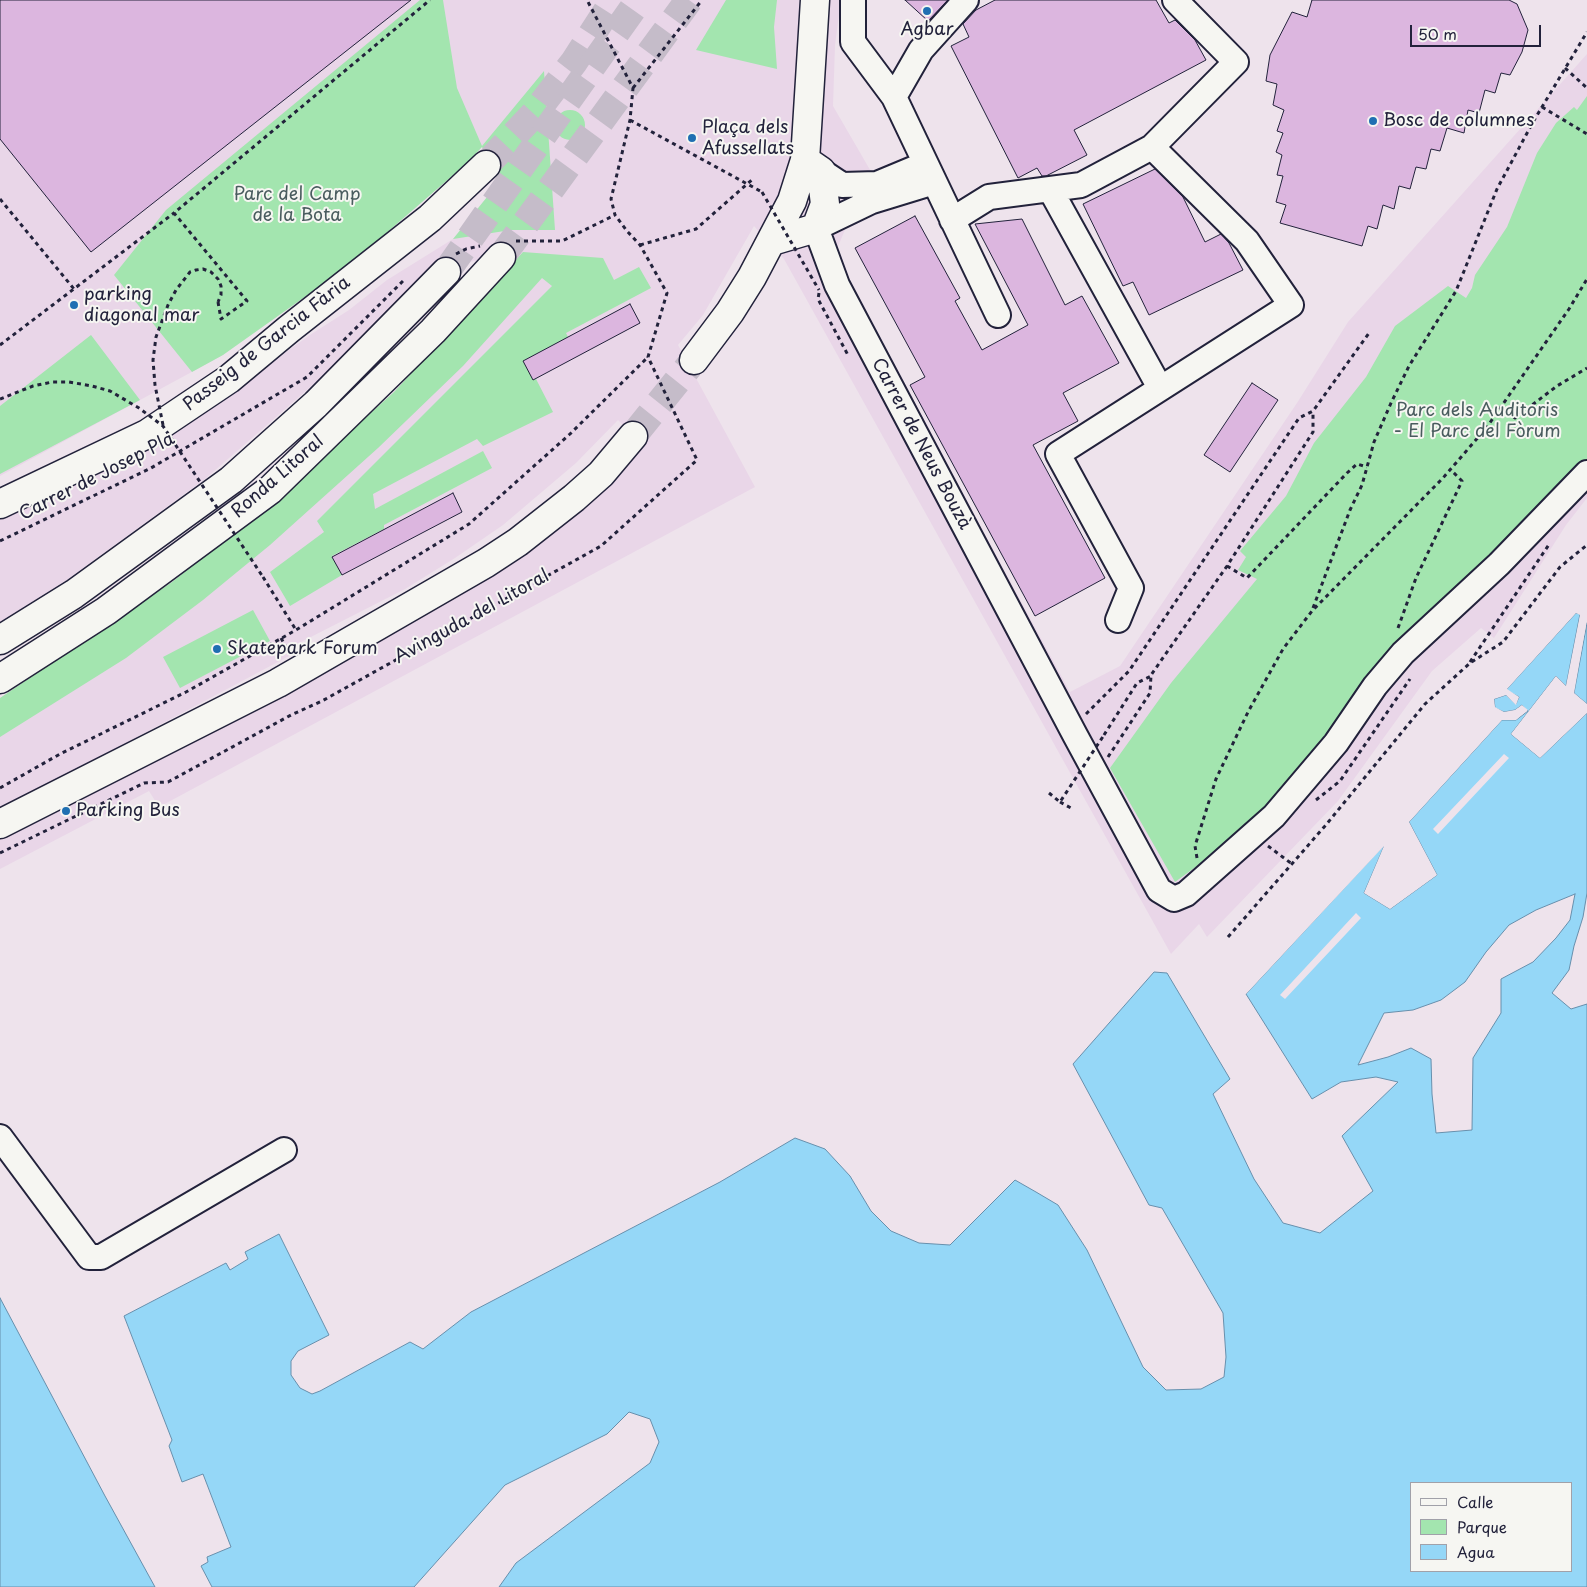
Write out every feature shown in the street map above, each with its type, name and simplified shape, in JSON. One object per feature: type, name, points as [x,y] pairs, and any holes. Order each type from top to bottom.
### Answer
[{"type":"main road","points":[[772,241],[816,228],[825,204],[813,166],[815,0]]},
{"type":"main road","name":"Passeig de Garcia Fària","points":[[0,504],[147,434],[229,379],[289,329],[430,218],[486,165]]},
{"type":"main road","points":[[694,360],[730,312],[813,166]]},
{"type":"main road","name":"Ronda Litoral","points":[[0,679],[106,611],[270,490],[433,331],[500,247]]},
{"type":"main road","name":"Ronda Litoral","points":[[0,640],[74,594],[231,480],[316,404],[448,265]]},
{"type":"main road","points":[[0,824],[278,683],[486,563],[518,542],[574,498],[601,474],[633,436]]},
{"type":"street","points":[[852,0],[853,42],[894,97],[998,315]]},
{"type":"street","points":[[894,97],[921,50],[966,0]]},
{"type":"street","points":[[952,220],[990,197],[1081,185],[1152,147],[1236,62],[1175,0]]},
{"type":"street","points":[[1118,620],[1131,588],[1058,454],[1291,305],[1247,241],[1152,147]]},
{"type":"street","points":[[813,166],[842,185],[877,184],[930,173]]},
{"type":"street","points":[[816,228],[930,173]]},
{"type":"street","points":[[1050,189],[1160,388]]},
{"type":"street","name":"Carrer de Neus Bouzà","points":[[816,228],[837,285],[1159,890],[1174,899],[1186,894],[1202,880]]},
{"type":"street","points":[[1202,880],[1274,816],[1336,743],[1375,686],[1409,663],[1587,472]]},
{"type":"street","points":[[0,1138],[89,1257],[102,1257],[284,1150]]},
{"type":"path","points":[[0,345],[174,213],[430,0]]},
{"type":"path","points":[[587,0],[633,88]]},
{"type":"path","points":[[0,788],[60,754],[186,692],[296,630],[469,524],[570,434],[648,357],[667,293],[640,245],[627,232],[615,215],[611,199],[630,120],[633,88],[702,0]]},
{"type":"path","points":[[1312,611],[1350,510],[1362,485],[1374,442],[1402,380],[1456,291],[1497,189],[1564,68],[1586,34]]},
{"type":"path","points":[[1564,68],[1587,88]]},
{"type":"path","points":[[1542,107],[1587,134]]},
{"type":"path","points":[[630,120],[746,185],[762,192],[819,290]]},
{"type":"path","points":[[640,245],[696,229],[754,178]]},
{"type":"path","points":[[0,199],[74,289]]},
{"type":"path","points":[[163,426],[155,385],[153,360],[156,338],[168,305],[176,290],[190,272],[203,269],[211,272],[218,278],[221,286],[221,295],[218,302],[221,318],[247,301],[174,213]]},
{"type":"path","points":[[448,265],[466,249],[562,241],[615,215]]},
{"type":"path","name":"Carrer de Josep Pla","points":[[0,541],[151,468],[307,376],[406,278]]},
{"type":"path","points":[[1202,880],[1195,846],[1216,779],[1248,712],[1283,649],[1312,611],[1451,470],[1488,427],[1569,309],[1587,279]]},
{"type":"path","points":[[822,306],[849,357]]},
{"type":"path","points":[[1069,724],[1083,716],[1129,670],[1299,418],[1313,411],[1369,333]]},
{"type":"path","name":"Avinguda del Litoral","points":[[0,853],[144,783],[168,782],[291,715],[322,701],[601,546],[697,460],[648,357]]},
{"type":"path","points":[[1500,408],[1515,418],[1557,386],[1587,368]]},
{"type":"path","points":[[0,400],[32,386],[52,382],[69,382],[110,391],[139,408],[163,426],[296,630]]},
{"type":"path","points":[[1060,802],[1138,683],[1151,675],[1228,566],[1313,432],[1313,411]]},
{"type":"path","points":[[1228,566],[1247,578],[1347,473],[1357,464],[1367,467]]},
{"type":"path","points":[[1311,804],[1340,781],[1409,663],[1397,633],[1412,587],[1462,480],[1451,470]]},
{"type":"path","points":[[1470,663],[1551,542]]},
{"type":"path","points":[[1228,937],[1325,826],[1425,704],[1470,663],[1503,642],[1560,567],[1587,545]]},
{"type":"path","points":[[281,638],[290,655]]},
{"type":"path","points":[[1114,750],[1150,693],[1151,675]]},
{"type":"path","points":[[1080,768],[1084,776]]},
{"type":"path","points":[[1048,793],[1071,808]]},
{"type":"path","points":[[1270,848],[1292,864]]},
{"type":"shaded area","points":[[0,0],[841,0],[835,45],[833,106],[891,206],[847,225],[834,256],[1070,692],[1120,666],[1297,403],[1348,322],[1587,54],[1587,498],[1566,525],[1494,638],[1481,628],[1432,671],[1338,801],[1207,937],[1199,924],[1171,954],[784,259],[754,226],[703,315],[678,345],[755,487],[159,807],[149,791],[0,869],[0,837],[397,624],[643,445],[618,420],[576,463],[503,525],[455,558],[405,589],[301,642],[304,648],[0,810],[0,698],[172,582],[266,507],[394,392],[522,252],[464,263],[446,272],[385,315],[331,369],[205,479],[68,579],[0,622],[0,515],[190,420],[310,335],[349,310],[387,280],[453,239],[500,181],[482,147],[466,164],[223,355],[0,476]]},
{"type":"green space","name":"Parc del Camp de la Bota","points":[[420,0],[443,0],[457,88],[482,146],[544,71],[555,230],[511,230],[453,239],[500,181],[482,147],[466,164],[347,267],[223,355],[192,372],[114,275],[166,210]]},
{"type":"green space","points":[[726,0],[777,0],[774,27],[777,69],[696,50]]},
{"type":"green space","name":"Parc dels Auditoris - El Parc del Fòrum","points":[[1587,96],[1587,461],[1257,819],[1175,882],[1110,768],[1171,683],[1257,579],[1238,570],[1246,557],[1240,551],[1286,496],[1314,443],[1366,377],[1395,326],[1448,286],[1466,298],[1472,288],[1475,275],[1507,227],[1537,153],[1556,123],[1574,107],[1577,110]]},
{"type":"green space","points":[[570,110],[576,111],[584,119],[584,131],[576,139],[570,140],[564,139],[556,131],[555,125],[556,119],[564,111]]},
{"type":"green space","points":[[523,252],[603,258],[614,280],[639,267],[651,288],[566,333],[568,337],[533,380],[536,379],[553,412],[483,446],[477,439],[373,494],[375,509],[483,451],[492,468],[384,525],[384,529],[332,556],[342,575],[290,606],[270,572],[324,532],[317,521],[552,286],[542,278],[463,366],[378,448],[270,545],[203,600],[126,658],[0,737],[0,698],[172,582],[266,507],[394,392]]},
{"type":"green space","points":[[91,335],[140,400],[0,474],[0,406]]},
{"type":"green space","name":"Skatepark Forum","points":[[253,610],[270,641],[180,688],[163,657]]},
{"type":"water","points":[[1576,613],[1580,614],[1566,686],[1556,676],[1511,734],[1540,758],[1587,713],[1587,893],[1583,917],[1569,970],[1552,993],[1571,1009],[1587,1004],[1587,1587],[499,1587],[516,1563],[650,1463],[659,1442],[650,1419],[629,1412],[607,1434],[505,1485],[414,1587],[212,1587],[201,1566],[208,1562],[207,1557],[231,1547],[203,1474],[182,1482],[169,1446],[172,1440],[124,1316],[226,1263],[230,1270],[248,1259],[245,1252],[279,1234],[329,1335],[298,1351],[291,1361],[291,1375],[300,1388],[312,1394],[410,1342],[423,1349],[471,1312],[720,1182],[795,1138],[825,1149],[850,1176],[871,1211],[891,1231],[919,1243],[950,1245],[1015,1180],[1058,1205],[1087,1250],[1143,1367],[1166,1390],[1201,1389],[1224,1377],[1226,1357],[1223,1313],[1162,1208],[1149,1205],[1073,1064],[1154,972],[1167,973],[1230,1079],[1213,1094],[1254,1179],[1283,1223],[1320,1233],[1373,1191],[1342,1136],[1398,1082],[1376,1077],[1341,1082],[1312,1099],[1246,994],[1385,844],[1364,893],[1390,909],[1437,875],[1409,822],[1502,720],[1516,720],[1528,711],[1522,705],[1515,710],[1504,712],[1495,708],[1494,699],[1506,695],[1516,704],[1519,697],[1506,690]],"holes":[[[1575,894],[1570,920],[1533,962],[1501,979],[1501,1013],[1473,1058],[1472,1130],[1436,1133],[1431,1059],[1411,1048],[1388,1057],[1358,1065],[1384,1013],[1413,1010],[1441,1000],[1465,982],[1486,952],[1509,925],[1536,910]]]},
{"type":"water","points":[[1587,623],[1587,704],[1574,693]]},
{"type":"water","points":[[0,1298],[105,1496],[155,1587],[0,1587]]},
{"type":"pier","points":[[1576,610],[1582,612],[1583,615],[1568,688],[1564,688],[1556,680],[1515,733],[1539,755],[1587,711],[1587,713],[1540,758],[1511,734],[1556,676],[1566,686],[1580,615],[1576,613],[1507,689],[1519,697],[1516,705],[1506,695],[1494,699],[1495,707],[1504,712],[1515,710],[1522,705],[1528,710],[1516,720],[1502,720],[1409,822],[1437,875],[1390,909],[1364,893],[1384,846],[1246,994],[1245,992],[1384,842],[1387,842],[1387,845],[1367,892],[1390,906],[1434,874],[1406,821],[1500,718],[1515,717],[1524,710],[1522,708],[1516,713],[1503,715],[1493,709],[1492,698],[1506,693],[1515,700],[1516,698],[1505,691],[1504,688]]},
{"type":"pier","points":[[1587,620],[1574,693],[1587,706],[1571,693],[1585,622]]},
{"type":"pier","points":[[1504,754],[1509,758],[1438,834],[1433,829]]},
{"type":"pier","points":[[1356,913],[1361,918],[1285,999],[1280,995]]},
{"type":"building","points":[[0,0],[411,0],[91,252],[0,139]]},
{"type":"building","name":"Agbar","points":[[905,0],[948,0],[928,21]]},
{"type":"building","points":[[995,0],[1156,0],[1169,23],[1175,20],[1195,40],[1206,60],[1074,130],[1087,155],[1046,176],[1042,176],[1037,168],[1018,178],[951,46],[969,37],[963,24],[976,10]]},
{"type":"building","name":"Bosc de columnes","points":[[1312,0],[1509,0],[1517,4],[1528,30],[1522,52],[1510,75],[1501,73],[1495,93],[1485,90],[1479,113],[1468,110],[1464,133],[1447,128],[1440,151],[1431,149],[1426,169],[1416,167],[1410,189],[1399,186],[1394,209],[1383,205],[1377,229],[1368,226],[1362,246],[1280,223],[1286,205],[1276,202],[1283,176],[1277,175],[1282,155],[1276,152],[1283,133],[1277,131],[1284,110],[1273,105],[1277,84],[1266,81],[1270,55],[1292,12],[1307,17]]},
{"type":"building","points":[[1155,169],[1183,197],[1205,242],[1221,234],[1229,243],[1243,270],[1149,315],[1133,282],[1123,286],[1083,204]]},
{"type":"building","points":[[915,216],[960,298],[955,301],[982,350],[1028,325],[975,224],[1022,219],[1065,305],[1082,296],[1119,363],[1063,393],[1078,421],[1033,445],[1105,578],[1035,616],[910,385],[925,377],[855,248]]},
{"type":"building","points":[[630,304],[640,323],[533,380],[523,361]]},
{"type":"building","points":[[1252,383],[1278,400],[1230,472],[1204,455]]},
{"type":"building","points":[[453,493],[462,512],[342,575],[332,557]]},
{"type":"tunnel","points":[[486,165],[534,114],[574,62],[614,0]]},
{"type":"tunnel","points":[[446,272],[639,0]]},
{"type":"tunnel","points":[[501,257],[689,0]]},
{"type":"tunnel","points":[[633,436],[694,360]]},
{"type":"place","name":"Agbar","points":[[927,11]]},
{"type":"place","name":"Bosc de columnes","points":[[1373,121]]},
{"type":"place","name":"Plaça dels Afussellats","points":[[692,138]]},
{"type":"place","name":"parking diagonal mar","points":[[74,305]]},
{"type":"place","name":"Skatepark Forum","points":[[217,649]]},
{"type":"place","name":"Parking Bus","points":[[66,811]]}]
